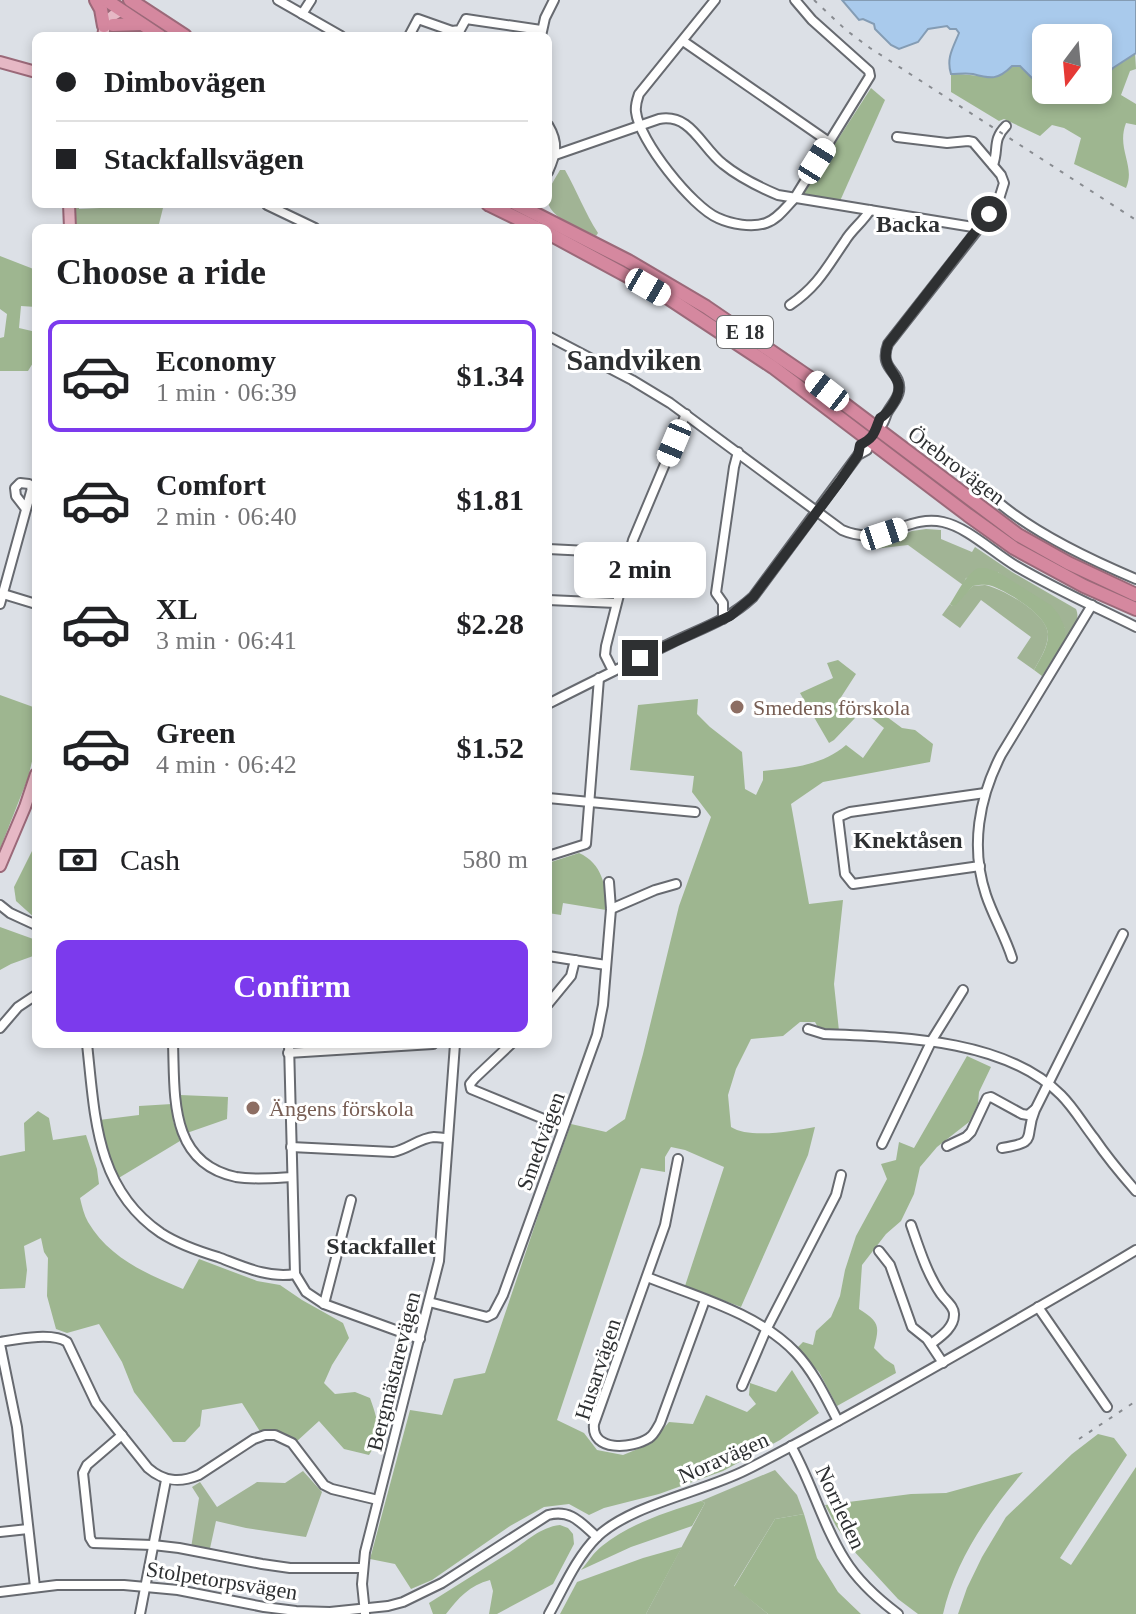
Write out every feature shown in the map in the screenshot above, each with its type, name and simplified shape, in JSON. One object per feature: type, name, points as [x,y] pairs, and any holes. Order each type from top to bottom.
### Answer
[{"type":"highway","points":[[96,0],[106,31],[141,24]]},
{"type":"highway","points":[[106,0],[126,4],[178,32]]},
{"type":"highway","points":[[126,4],[141,24],[154,32]]},
{"type":"highway","name":"Örebrovägen","points":[[500,208],[529,218]]},
{"type":"highway","name":"Örebrovägen","points":[[552,228],[628,261],[772,350],[968,515],[1014,548],[1084,586],[1136,609]]},
{"type":"highway","name":"Örebrovägen","points":[[552,235],[637,280],[712,326],[1018,535],[1136,595]]},
{"type":"main road","points":[[106,31],[126,4]]},
{"type":"main road","points":[[0,62],[32,71]]},
{"type":"main road","points":[[0,866],[32,786]]},
{"type":"street","points":[[278,0],[334,32]]},
{"type":"street","points":[[302,14],[311,0]]},
{"type":"street","points":[[541,32],[554,0]]},
{"type":"street","points":[[715,0],[639,94],[636,114],[639,125],[667,170],[689,196],[717,218],[751,226],[778,216],[794,199],[870,76],[869,71],[812,20],[795,0]]},
{"type":"street","points":[[411,32],[418,19],[452,31],[460,30],[466,19],[536,32]]},
{"type":"street","points":[[683,41],[829,142]]},
{"type":"street","points":[[555,155],[667,118],[682,121],[724,166],[762,188],[794,199],[979,228]]},
{"type":"street","points":[[993,165],[997,138],[1006,126]]},
{"type":"street","points":[[552,131],[556,144],[552,162]]},
{"type":"street","points":[[552,702],[730,616],[753,597],[858,455],[860,445],[885,422],[900,386],[898,378],[886,364],[884,354],[888,344],[979,228],[999,199],[1004,183],[1001,175],[973,142],[947,143],[897,137]]},
{"type":"street","points":[[273,208],[307,224]]},
{"type":"street","points":[[790,305],[808,292],[824,273],[844,241],[870,210]]},
{"type":"street","points":[[552,338],[632,380],[686,414],[842,530],[868,536],[919,522],[946,522],[1040,580],[1136,627]]},
{"type":"street","points":[[613,671],[605,655],[606,646],[629,553],[686,414]]},
{"type":"street","points":[[723,619],[723,603],[716,593],[738,452]]},
{"type":"street","points":[[983,488],[1046,534],[1136,579]]},
{"type":"street","points":[[26,509],[1,597],[32,603]]},
{"type":"street","points":[[552,549],[629,553]]},
{"type":"street","points":[[552,600],[616,603]]},
{"type":"street","points":[[1012,958],[1005,935],[986,896],[980,866],[979,820],[985,793],[1001,755],[1092,605]]},
{"type":"street","points":[[552,855],[586,844],[599,678]]},
{"type":"street","points":[[980,866],[853,884],[845,874],[838,817],[850,812],[985,793]]},
{"type":"street","points":[[552,798],[695,812]]},
{"type":"street","name":"Smedvägen","points":[[429,1302],[487,1317],[498,1307],[597,1035],[603,1005],[611,909],[609,882]]},
{"type":"street","points":[[611,909],[676,884]]},
{"type":"street","points":[[0,905],[5,912],[32,923]]},
{"type":"street","points":[[1002,1148],[1026,1143],[1035,1110],[1123,934]]},
{"type":"street","points":[[552,957],[606,965]]},
{"type":"street","points":[[552,999],[571,976],[575,960]]},
{"type":"street","points":[[882,1144],[932,1040],[963,990]]},
{"type":"street","points":[[0,1028],[18,1007],[32,998]]},
{"type":"street","points":[[808,1029],[824,1034],[932,1040],[1023,1067],[1048,1083],[1071,1106],[1105,1154],[1131,1178],[1136,1191]]},
{"type":"street","points":[[88,1048],[100,1142],[113,1177],[131,1206],[163,1234],[194,1249],[269,1274],[295,1274]]},
{"type":"street","points":[[173,1048],[179,1127],[198,1156],[219,1170],[238,1177],[292,1177]]},
{"type":"street","points":[[289,1048],[295,1274],[306,1292],[324,1304],[420,1339]]},
{"type":"street","name":"Bergmästarevägen","points":[[365,1612],[363,1568],[439,1261],[455,1048]]},
{"type":"street","points":[[507,1048],[475,1078],[470,1084],[471,1089],[563,1127]]},
{"type":"street","points":[[947,1146],[971,1132],[987,1098],[991,1097],[1022,1114],[1028,1115],[1035,1110]]},
{"type":"street","points":[[291,1147],[393,1152],[433,1137],[448,1138]]},
{"type":"street","name":"Husarvägen","points":[[678,1159],[665,1225],[594,1424],[593,1433],[598,1440],[624,1446],[650,1438],[660,1423],[705,1300]]},
{"type":"street","points":[[742,1386],[766,1330],[836,1195],[841,1175]]},
{"type":"street","points":[[324,1304],[351,1200]]},
{"type":"street","points":[[911,1225],[933,1282],[954,1310],[954,1317],[945,1333],[931,1344]]},
{"type":"street","name":"Noravägen","points":[[549,1614],[580,1558],[597,1537],[620,1521],[741,1472],[791,1446],[943,1363],[1136,1250]]},
{"type":"street","points":[[879,1251],[890,1265],[912,1327],[931,1344],[943,1363]]},
{"type":"street","points":[[647,1277],[737,1313],[783,1341],[807,1366],[838,1421]]},
{"type":"street","points":[[1038,1307],[1107,1407]]},
{"type":"street","points":[[35,1587],[17,1427],[0,1343],[52,1337],[67,1342],[96,1403],[148,1468],[166,1480],[190,1479],[254,1439],[275,1435],[292,1443],[324,1485],[378,1500]]},
{"type":"street","points":[[122,1435],[87,1465],[83,1473],[93,1543],[153,1545],[290,1568],[363,1568]]},
{"type":"street","name":"Norrleden","points":[[791,1446],[846,1562],[868,1588],[898,1614]]},
{"type":"street","points":[[140,1614],[166,1480]]},
{"type":"street","name":"Stolpetorpsvägen","points":[[0,1592],[57,1585],[145,1586],[296,1611],[365,1612],[403,1602],[428,1591],[548,1515],[566,1513],[597,1537]]},
{"type":"street","points":[[0,1532],[28,1529]]},
{"type":"green space","points":[[1135,53],[1136,69],[1130,71],[1121,95],[1136,104],[1136,125],[1126,123],[1124,132],[1129,172],[1126,188],[1074,164],[1081,138],[1064,128],[1052,125],[1040,136],[1004,119],[999,121],[951,92],[951,74],[991,76],[1012,66],[1021,66],[1032,78],[1032,104],[1112,104],[1113,68]]},
{"type":"green space","points":[[871,88],[885,100],[840,201],[802,195]]},
{"type":"green space","points":[[560,170],[565,170],[598,233],[596,236],[556,215],[551,208],[552,184]]},
{"type":"green space","points":[[74,208],[163,208],[159,224],[75,224]]},
{"type":"green space","points":[[0,256],[32,268],[32,307],[21,306],[19,328],[32,331],[32,364],[28,371],[0,371],[0,338],[4,337],[7,314],[0,309]]},
{"type":"green space","points":[[941,530],[941,539],[972,552],[975,547],[1076,609],[1077,621],[1065,640],[1065,628],[998,572],[966,578],[963,585],[908,545],[872,547],[912,531]]},
{"type":"green space","points":[[978,568],[998,572],[1052,606],[1059,615],[1065,628],[1065,640],[1042,676],[1034,670],[1048,635],[1042,620],[1026,605],[999,589],[985,585],[973,586],[956,605],[950,604],[966,579]]},
{"type":"green space","points":[[985,585],[1023,603],[1046,626],[1047,644],[1034,670],[1017,658],[1031,637],[981,600],[960,628],[942,615],[950,604],[952,606],[973,586]]},
{"type":"green space","points":[[838,660],[856,674],[836,705],[855,718],[829,743],[800,693],[833,678],[827,663]]},
{"type":"green space","points":[[0,695],[32,707],[32,762],[0,849]]},
{"type":"green space","points":[[698,699],[697,714],[742,752],[745,789],[756,795],[763,780],[763,771],[818,761],[846,745],[863,758],[884,728],[868,715],[875,708],[902,728],[915,730],[933,744],[930,762],[823,782],[791,804],[809,904],[843,900],[834,984],[839,1031],[820,1031],[815,1022],[800,1022],[783,1036],[751,1039],[736,1069],[728,1095],[731,1127],[760,1133],[815,1127],[808,1155],[741,1307],[685,1286],[724,1167],[671,1147],[665,1157],[665,1172],[641,1168],[557,1420],[584,1433],[597,1450],[623,1455],[650,1444],[669,1422],[693,1424],[706,1395],[747,1412],[756,1404],[749,1395],[750,1383],[776,1392],[792,1370],[819,1413],[780,1440],[723,1471],[659,1494],[589,1515],[569,1504],[544,1507],[510,1526],[432,1580],[411,1589],[395,1564],[370,1559],[410,1410],[442,1415],[454,1379],[485,1373],[571,1124],[606,1132],[625,1119],[679,906],[711,817],[692,792],[694,776],[630,770],[638,705]]},
{"type":"green space","points":[[32,851],[32,915],[16,901],[14,887]]},
{"type":"green space","points":[[579,853],[587,857],[602,877],[606,910],[563,903],[561,915],[552,914],[552,862]]},
{"type":"green space","points":[[0,927],[32,939],[32,956],[0,970]]},
{"type":"green space","points":[[967,1056],[991,1067],[969,1122],[937,1147],[920,1167],[914,1194],[901,1221],[886,1234],[862,1265],[859,1309],[874,1321],[877,1334],[874,1348],[894,1365],[896,1373],[837,1406],[819,1372],[797,1348],[803,1342],[813,1345],[816,1331],[831,1317],[840,1296],[856,1236],[887,1179],[881,1164],[896,1160],[899,1142],[914,1148]]},
{"type":"green space","points":[[180,1095],[228,1097],[227,1119],[184,1134]]},
{"type":"green space","points":[[172,1104],[173,1121],[180,1141],[117,1179],[107,1156],[99,1120],[139,1115],[139,1106]]},
{"type":"green space","points":[[38,1111],[49,1118],[53,1140],[86,1135],[99,1184],[80,1198],[82,1207],[97,1235],[118,1255],[143,1271],[183,1289],[199,1259],[257,1281],[280,1285],[343,1323],[349,1338],[324,1383],[335,1394],[355,1392],[370,1398],[378,1427],[369,1455],[344,1449],[319,1421],[296,1442],[283,1434],[261,1433],[242,1403],[202,1410],[200,1426],[185,1442],[173,1442],[134,1392],[122,1362],[99,1324],[67,1333],[56,1329],[47,1296],[48,1258],[41,1238],[24,1246],[27,1270],[25,1288],[0,1289],[0,1156],[25,1151],[24,1123]]},
{"type":"green space","points":[[1098,1434],[1114,1438],[1127,1455],[1060,1558],[1071,1565],[1136,1467],[1136,1614],[958,1614],[982,1557],[1006,1517],[1072,1454]]},
{"type":"green space","points":[[775,1470],[797,1495],[804,1514],[775,1519],[734,1586],[768,1614],[646,1614],[705,1503],[701,1501]]},
{"type":"green space","points":[[303,1471],[322,1492],[306,1537],[216,1521],[209,1553],[191,1548],[199,1498],[192,1487],[200,1482],[217,1507],[257,1482],[285,1483]]},
{"type":"green space","points":[[1023,1472],[975,1538],[948,1594],[943,1614],[918,1614],[898,1599],[852,1549],[825,1505],[911,1494],[946,1493]]},
{"type":"green space","points":[[701,1501],[705,1503],[692,1526],[631,1547],[581,1570],[599,1548],[625,1531]]},
{"type":"green space","points":[[804,1514],[817,1558],[838,1592],[861,1614],[768,1614],[734,1587],[775,1519]]},
{"type":"green space","points":[[560,1525],[573,1534],[574,1544],[553,1584],[497,1614],[489,1614],[493,1591],[490,1580],[465,1593],[446,1614],[433,1614],[429,1603],[540,1532]]},
{"type":"green space","points":[[682,1547],[646,1614],[560,1614],[577,1582]]},
{"type":"water","points":[[842,0],[1136,0],[1136,53],[1112,69],[1112,24],[1032,24],[1032,78],[1020,66],[1012,66],[994,77],[951,74],[950,58],[959,33],[956,29],[947,26],[928,29],[918,42],[899,49],[875,29],[874,24],[859,20]]},
{"type":"railway","points":[[814,0],[870,48],[1136,220]]},
{"type":"railway","points":[[1079,1439],[1136,1401]]},
{"type":"place","name":"Smedens förskola","points":[[737,707]]},
{"type":"place","name":"Ängens förskola","points":[[253,1108]]},
{"type":"district","name":"Backa","points":[[908,224]]},
{"type":"district","name":"Sandviken","points":[[634,360]]},
{"type":"district","name":"Knektåsen","points":[[908,840]]},
{"type":"district","name":"Stackfallet","points":[[381,1246]]},
{"type":"route","points":[[640,658],[730,616],[753,597],[840,481],[858,455],[860,445],[870,440],[880,418],[886,415],[898,395],[898,378],[886,364],[884,354],[888,344],[989,214]]}]
